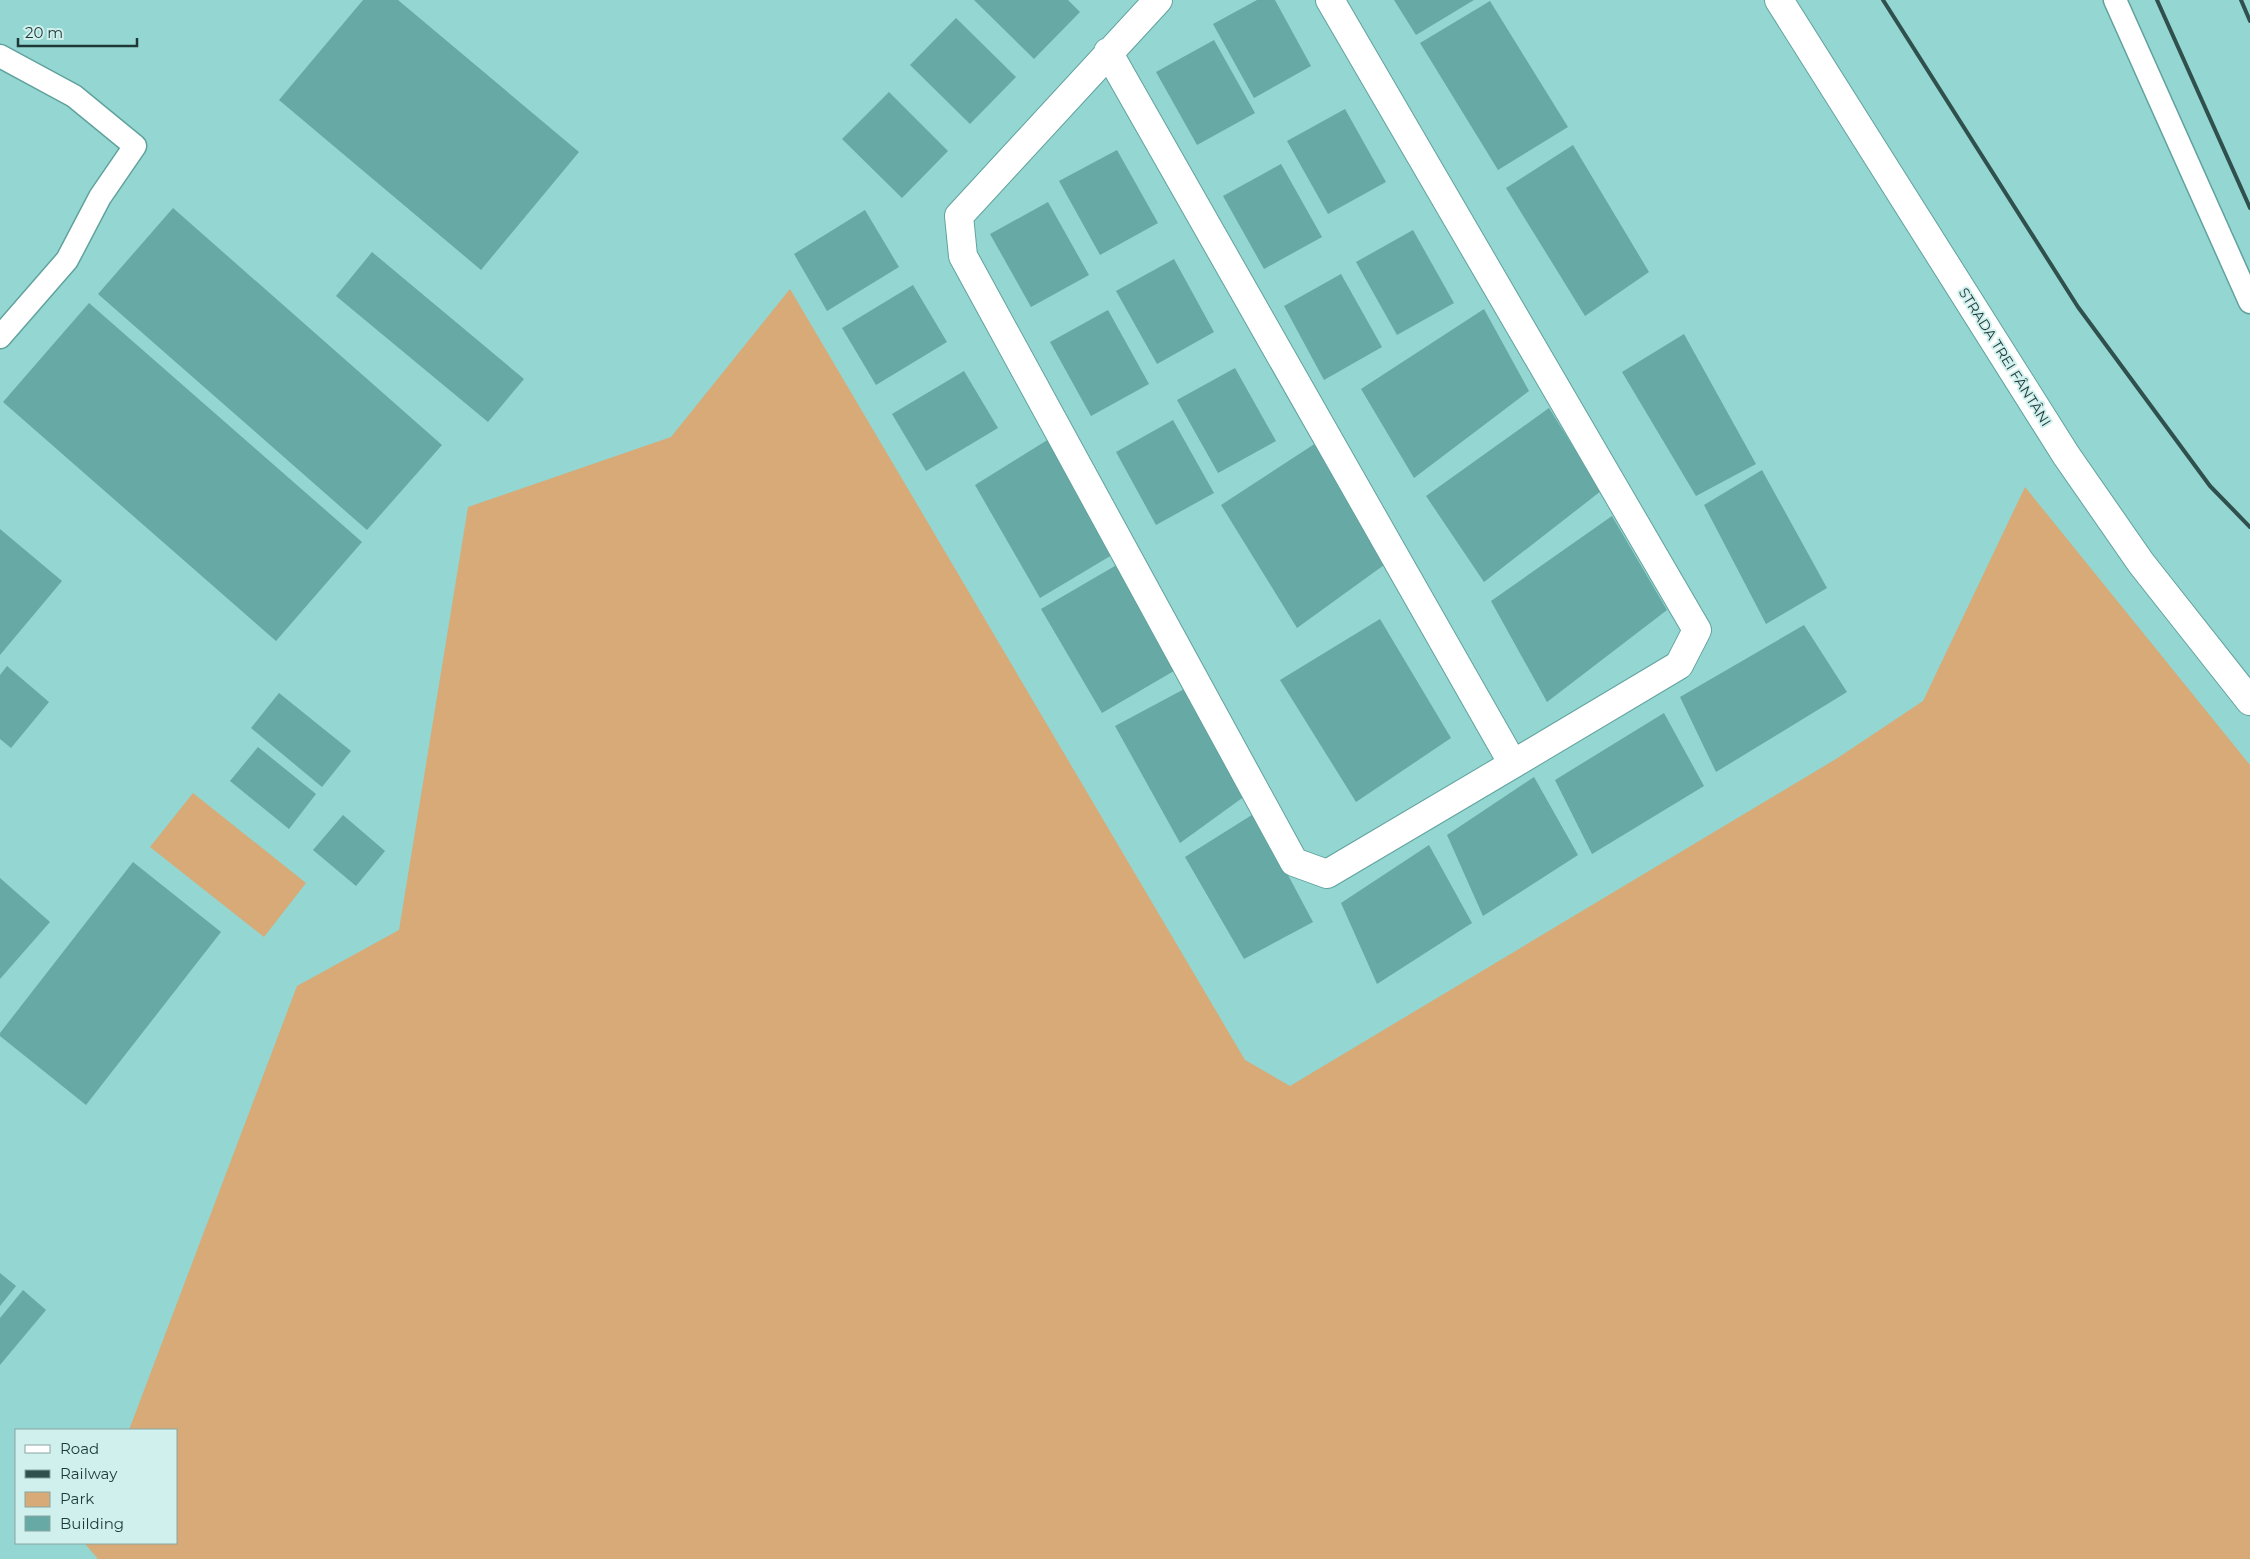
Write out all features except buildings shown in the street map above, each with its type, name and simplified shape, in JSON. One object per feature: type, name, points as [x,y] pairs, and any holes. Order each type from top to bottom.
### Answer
[{"type":"street","points":[[1158,0],[1108,52],[959,216],[964,256],[1294,862],[1328,874],[1679,665],[1697,630],[1330,0]]},
{"type":"street","name":"STRADA TREI FÂNTÂNI","points":[[1779,0],[2066,456],[2140,563],[2250,701]]},
{"type":"street","points":[[1108,52],[1513,764]]},
{"type":"lane","points":[[2115,0],[2250,302]]},
{"type":"lane","points":[[0,56],[74,96],[135,146],[100,197],[67,260],[0,337]]},
{"type":"green space","points":[[790,289],[1245,1060],[1290,1086],[1836,759],[1923,701],[2025,487],[2250,765],[2250,1559],[98,1559],[86,1544],[178,1544],[178,1429],[129,1429],[297,986],[399,930],[468,507],[671,437]]},
{"type":"green space","points":[[193,793],[306,883],[264,937],[150,847]]},
{"type":"railway","points":[[1883,0],[2078,307],[2210,486],[2250,527]]},
{"type":"railway","points":[[2157,0],[2250,208]]},
{"type":"railway","points":[[2241,0],[2250,21]]}]
